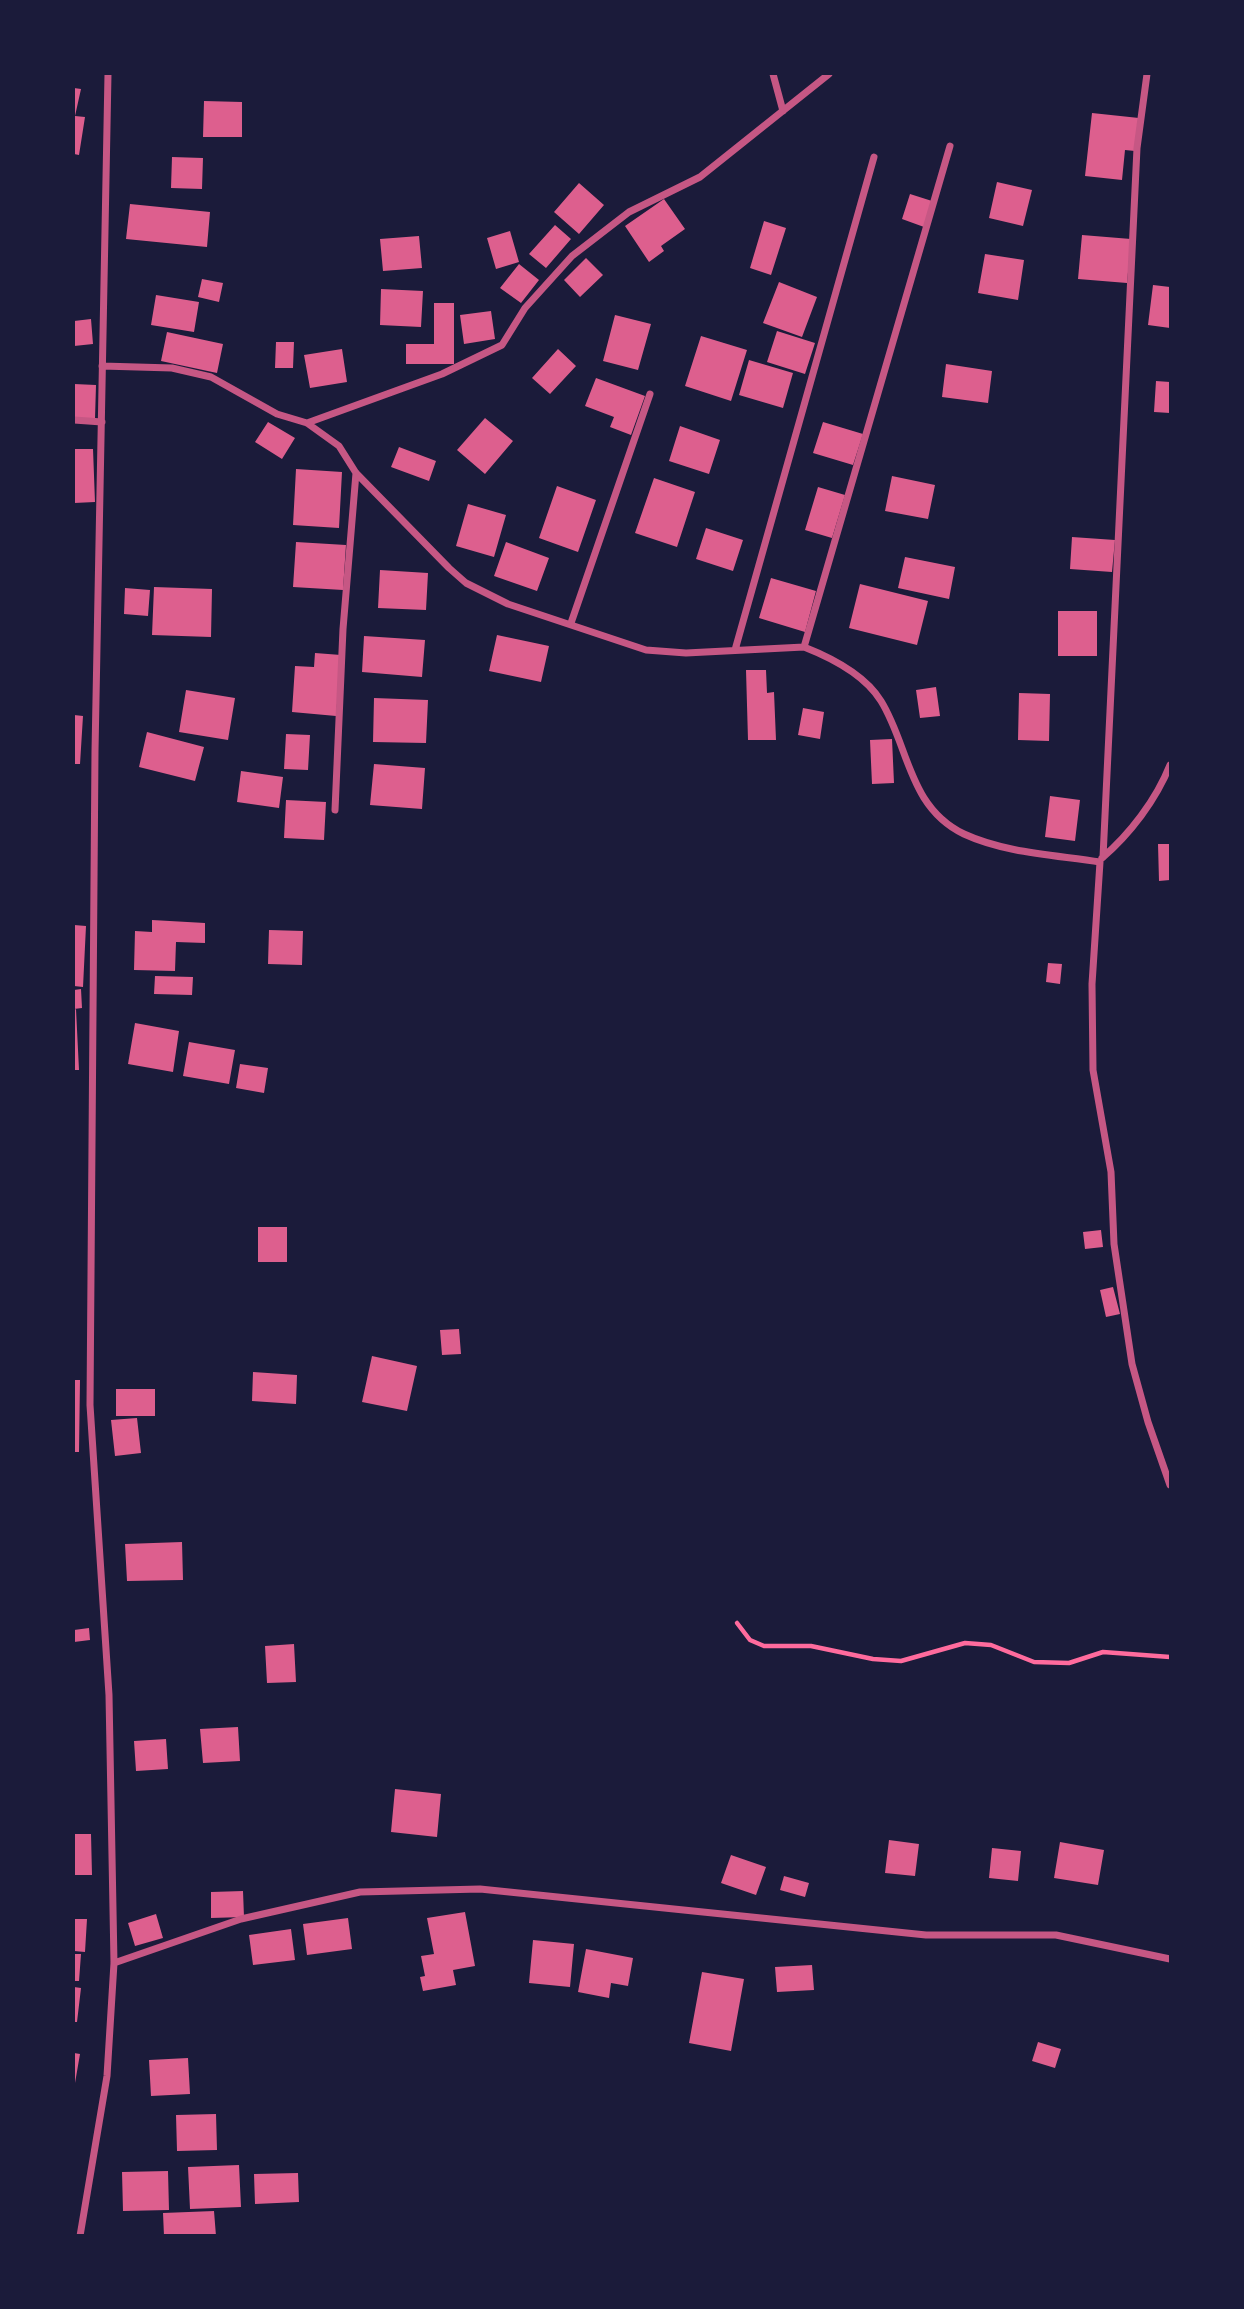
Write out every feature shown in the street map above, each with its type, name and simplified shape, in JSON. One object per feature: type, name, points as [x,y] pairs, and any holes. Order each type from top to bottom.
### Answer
[{"type":"street","points":[[80,2235],[107,2076],[114,1963],[108,1695],[90,1405],[95,779],[108,74]]},
{"type":"street","points":[[773,74],[783,111]]},
{"type":"street","points":[[307,422],[442,374],[502,345],[525,309],[572,256],[629,212],[700,177],[829,74]]},
{"type":"street","points":[[1147,74],[1137,148],[1102,859],[1092,984],[1093,1070],[1111,1172],[1116,1257],[1132,1364],[1148,1422],[1171,1485]]},
{"type":"street","points":[[804,647],[950,146]]},
{"type":"street","points":[[735,650],[874,157]]},
{"type":"street","points":[[102,366],[172,368],[211,377],[277,414],[307,422],[339,446],[356,473],[467,583],[508,604],[646,650],[686,653],[804,647],[839,663],[882,702],[915,784],[946,822],[962,833],[983,841],[1102,859],[1117,847],[1163,783],[1171,765]]},
{"type":"street","points":[[571,623],[650,394]]},
{"type":"street","points":[[74,420],[102,422]]},
{"type":"street","points":[[335,810],[343,629],[356,473]]},
{"type":"street","points":[[114,1963],[241,1919],[360,1892],[480,1889],[926,1935],[1056,1936],[1171,1959]]},
{"type":"path","points":[[737,1623],[750,1640],[764,1646],[811,1646],[873,1659],[901,1661],[965,1643],[991,1646],[1034,1662],[1069,1663],[1102,1652],[1171,1657]]},
{"type":"building","points":[[74,88],[81,89],[75,116],[85,117],[79,155],[74,154]]},
{"type":"building","points":[[204,101],[242,102],[242,137],[203,137]]},
{"type":"building","points":[[1092,113],[1139,118],[1135,151],[1125,150],[1122,180],[1085,176]]},
{"type":"building","points":[[172,157],[203,158],[202,189],[171,188]]},
{"type":"building","points":[[997,182],[1032,190],[1023,226],[989,218]]},
{"type":"building","points":[[579,183],[604,205],[579,234],[554,212]]},
{"type":"building","points":[[910,194],[932,201],[924,227],[902,219]]},
{"type":"building","points":[[664,199],[685,229],[661,246],[664,251],[649,262],[625,226]]},
{"type":"building","points":[[130,204],[210,212],[207,247],[126,239]]},
{"type":"building","points":[[764,221],[786,228],[771,275],[750,268]]},
{"type":"building","points":[[555,225],[571,239],[546,268],[529,254]]},
{"type":"building","points":[[510,231],[519,262],[496,269],[487,238]]},
{"type":"building","points":[[1082,235],[1131,239],[1127,283],[1078,279]]},
{"type":"building","points":[[419,236],[422,268],[383,271],[380,239]]},
{"type":"building","points":[[985,254],[1024,260],[1018,300],[978,293]]},
{"type":"building","points":[[586,258],[603,275],[580,297],[564,280]]},
{"type":"building","points":[[519,264],[539,280],[521,303],[500,288]]},
{"type":"building","points":[[202,279],[223,283],[219,302],[198,297]]},
{"type":"building","points":[[779,282],[817,297],[802,337],[763,323]]},
{"type":"building","points":[[1153,285],[1170,287],[1170,328],[1148,325]]},
{"type":"building","points":[[381,289],[423,291],[421,327],[380,325]]},
{"type":"building","points":[[156,295],[199,302],[194,332],[151,325]]},
{"type":"building","points":[[434,303],[454,303],[454,364],[406,364],[406,344],[434,344]]},
{"type":"building","points":[[491,311],[495,339],[464,344],[460,315]]},
{"type":"building","points":[[615,315],[651,324],[638,370],[603,361]]},
{"type":"building","points":[[91,319],[93,344],[74,346],[74,321]]},
{"type":"building","points":[[777,331],[815,343],[805,374],[767,362]]},
{"type":"building","points":[[167,332],[223,344],[217,373],[161,361]]},
{"type":"building","points":[[701,336],[747,350],[731,401],[685,386]]},
{"type":"building","points":[[276,342],[294,342],[293,368],[275,368]]},
{"type":"building","points":[[342,349],[347,382],[310,388],[304,355]]},
{"type":"building","points":[[558,349],[576,366],[550,394],[532,378]]},
{"type":"building","points":[[749,360],[793,373],[783,408],[739,395]]},
{"type":"building","points":[[946,364],[992,371],[988,403],[942,397]]},
{"type":"building","points":[[596,378],[645,396],[631,435],[610,427],[614,417],[585,406]]},
{"type":"building","points":[[1156,381],[1170,382],[1170,413],[1154,412]]},
{"type":"building","points":[[74,384],[96,385],[95,419],[74,418]]},
{"type":"building","points":[[485,418],[513,441],[485,474],[457,450]]},
{"type":"building","points":[[268,422],[295,438],[282,459],[255,442]]},
{"type":"building","points":[[823,422],[863,434],[853,465],[813,453]]},
{"type":"building","points":[[680,426],[720,440],[709,474],[669,461]]},
{"type":"building","points":[[399,447],[436,461],[429,481],[391,467]]},
{"type":"building","points":[[74,449],[93,449],[95,502],[74,503]]},
{"type":"building","points":[[296,469],[342,472],[339,528],[293,525]]},
{"type":"building","points":[[892,476],[935,485],[928,519],[885,511]]},
{"type":"building","points":[[654,478],[695,492],[677,547],[635,533]]},
{"type":"building","points":[[557,486],[596,500],[578,552],[539,538]]},
{"type":"building","points":[[818,487],[845,495],[832,538],[805,530]]},
{"type":"building","points":[[468,504],[506,515],[494,557],[456,546]]},
{"type":"building","points":[[706,528],[743,540],[733,571],[696,559]]},
{"type":"building","points":[[1072,537],[1115,540],[1112,572],[1070,569]]},
{"type":"building","points":[[296,542],[346,545],[343,590],[293,587]]},
{"type":"building","points":[[506,542],[549,558],[537,591],[494,576]]},
{"type":"building","points":[[905,557],[955,567],[949,599],[898,588]]},
{"type":"building","points":[[380,570],[428,573],[426,610],[378,608]]},
{"type":"building","points":[[771,578],[816,591],[805,632],[759,618]]},
{"type":"building","points":[[860,584],[928,601],[917,645],[849,628]]},
{"type":"building","points":[[154,587],[212,589],[211,637],[152,635]]},
{"type":"building","points":[[125,588],[150,590],[148,616],[124,614]]},
{"type":"building","points":[[1058,611],[1097,611],[1097,656],[1058,656]]},
{"type":"building","points":[[497,635],[549,646],[541,682],[489,671]]},
{"type":"building","points":[[364,636],[425,640],[422,677],[362,672]]},
{"type":"building","points":[[315,653],[341,655],[336,716],[292,712],[295,666],[314,667]]},
{"type":"building","points":[[746,670],[766,670],[767,693],[774,692],[776,740],[748,740]]},
{"type":"building","points":[[936,687],[940,716],[920,718],[916,690]]},
{"type":"building","points":[[186,690],[235,698],[228,740],[179,732]]},
{"type":"building","points":[[1019,693],[1050,694],[1049,741],[1018,740]]},
{"type":"building","points":[[374,698],[428,700],[426,743],[373,742]]},
{"type":"building","points":[[803,708],[824,712],[820,739],[798,735]]},
{"type":"building","points":[[74,715],[83,716],[80,764],[74,764]]},
{"type":"building","points":[[147,732],[204,747],[195,781],[139,767]]},
{"type":"building","points":[[286,734],[310,735],[308,770],[284,769]]},
{"type":"building","points":[[892,739],[894,783],[872,784],[870,740]]},
{"type":"building","points":[[374,764],[425,768],[422,809],[370,805]]},
{"type":"building","points":[[241,771],[283,777],[279,808],[237,802]]},
{"type":"building","points":[[1050,796],[1080,800],[1075,841],[1045,837]]},
{"type":"building","points":[[286,800],[326,802],[324,840],[284,838]]},
{"type":"building","points":[[1158,844],[1170,844],[1170,880],[1159,881]]},
{"type":"building","points":[[152,920],[205,923],[205,943],[176,942],[175,971],[134,970],[135,931],[152,932]]},
{"type":"building","points":[[74,925],[86,926],[83,987],[74,986]]},
{"type":"building","points":[[269,930],[303,931],[302,965],[268,964]]},
{"type":"building","points":[[1048,963],[1062,964],[1060,984],[1046,982]]},
{"type":"building","points":[[155,976],[193,977],[192,995],[154,994]]},
{"type":"building","points":[[81,989],[82,1008],[74,1009],[74,990]]},
{"type":"building","points":[[76,1009],[79,1070],[74,1070]]},
{"type":"building","points":[[135,1023],[179,1031],[173,1072],[128,1064]]},
{"type":"building","points":[[189,1042],[235,1050],[229,1084],[183,1076]]},
{"type":"building","points":[[240,1064],[268,1068],[264,1093],[236,1088]]},
{"type":"building","points":[[258,1227],[287,1227],[287,1262],[258,1262]]},
{"type":"building","points":[[1101,1230],[1103,1247],[1085,1249],[1083,1232]]},
{"type":"building","points":[[1113,1287],[1120,1314],[1106,1317],[1100,1290]]},
{"type":"building","points":[[459,1329],[461,1354],[442,1355],[440,1330]]},
{"type":"building","points":[[372,1356],[417,1366],[407,1411],[362,1402]]},
{"type":"building","points":[[253,1372],[297,1375],[296,1404],[252,1401]]},
{"type":"building","points":[[74,1380],[80,1380],[79,1452],[74,1452]]},
{"type":"building","points":[[116,1389],[155,1389],[155,1416],[116,1416]]},
{"type":"building","points":[[137,1418],[141,1453],[115,1456],[111,1420]]},
{"type":"building","points":[[182,1542],[183,1580],[127,1581],[125,1544]]},
{"type":"building","points":[[89,1628],[90,1640],[74,1642],[74,1630]]},
{"type":"building","points":[[294,1644],[296,1682],[267,1683],[265,1646]]},
{"type":"building","points":[[238,1727],[240,1761],[203,1763],[200,1729]]},
{"type":"building","points":[[166,1739],[168,1769],[136,1771],[134,1741]]},
{"type":"building","points":[[395,1789],[441,1794],[437,1837],[391,1832]]},
{"type":"building","points":[[74,1834],[91,1834],[92,1875],[74,1875]]},
{"type":"building","points":[[889,1840],[919,1844],[915,1876],[885,1873]]},
{"type":"building","points":[[1060,1842],[1104,1850],[1098,1885],[1054,1878]]},
{"type":"building","points":[[992,1848],[1021,1851],[1018,1881],[989,1878]]},
{"type":"building","points":[[731,1855],[766,1867],[756,1895],[721,1883]]},
{"type":"building","points":[[784,1876],[809,1883],[805,1897],[780,1890]]},
{"type":"building","points":[[243,1891],[244,1917],[211,1918],[211,1892]]},
{"type":"building","points":[[465,1912],[475,1966],[453,1970],[456,1985],[423,1991],[420,1977],[425,1976],[421,1956],[434,1954],[427,1918]]},
{"type":"building","points":[[156,1914],[163,1938],[135,1946],[128,1923]]},
{"type":"building","points":[[348,1918],[352,1949],[307,1955],[303,1924]]},
{"type":"building","points":[[74,1919],[87,1919],[85,1952],[74,1951]]},
{"type":"building","points":[[291,1929],[295,1960],[253,1965],[249,1935]]},
{"type":"building","points":[[533,1940],[574,1944],[570,1987],[529,1983]]},
{"type":"building","points":[[586,1949],[633,1958],[628,1986],[611,1983],[609,1998],[578,1992]]},
{"type":"building","points":[[74,1954],[81,1954],[79,1981],[74,1981]]},
{"type":"building","points":[[812,1965],[814,1990],[777,1992],[775,1967]]},
{"type":"building","points":[[702,1972],[744,1979],[731,2051],[689,2043]]},
{"type":"building","points":[[74,1987],[81,1988],[77,2022],[74,2022]]},
{"type":"building","points":[[1038,2042],[1061,2049],[1055,2068],[1032,2061]]},
{"type":"building","points":[[74,2053],[80,2054],[75,2083],[74,2083]]},
{"type":"building","points":[[188,2058],[190,2094],[151,2096],[149,2060]]},
{"type":"building","points":[[216,2114],[217,2150],[177,2151],[176,2115]]},
{"type":"building","points":[[239,2165],[241,2207],[190,2209],[188,2167]]},
{"type":"building","points":[[168,2171],[169,2210],[123,2211],[122,2172]]},
{"type":"building","points":[[298,2173],[299,2202],[255,2204],[254,2174]]},
{"type":"building","points":[[214,2211],[216,2236],[164,2236],[163,2213]]}]
